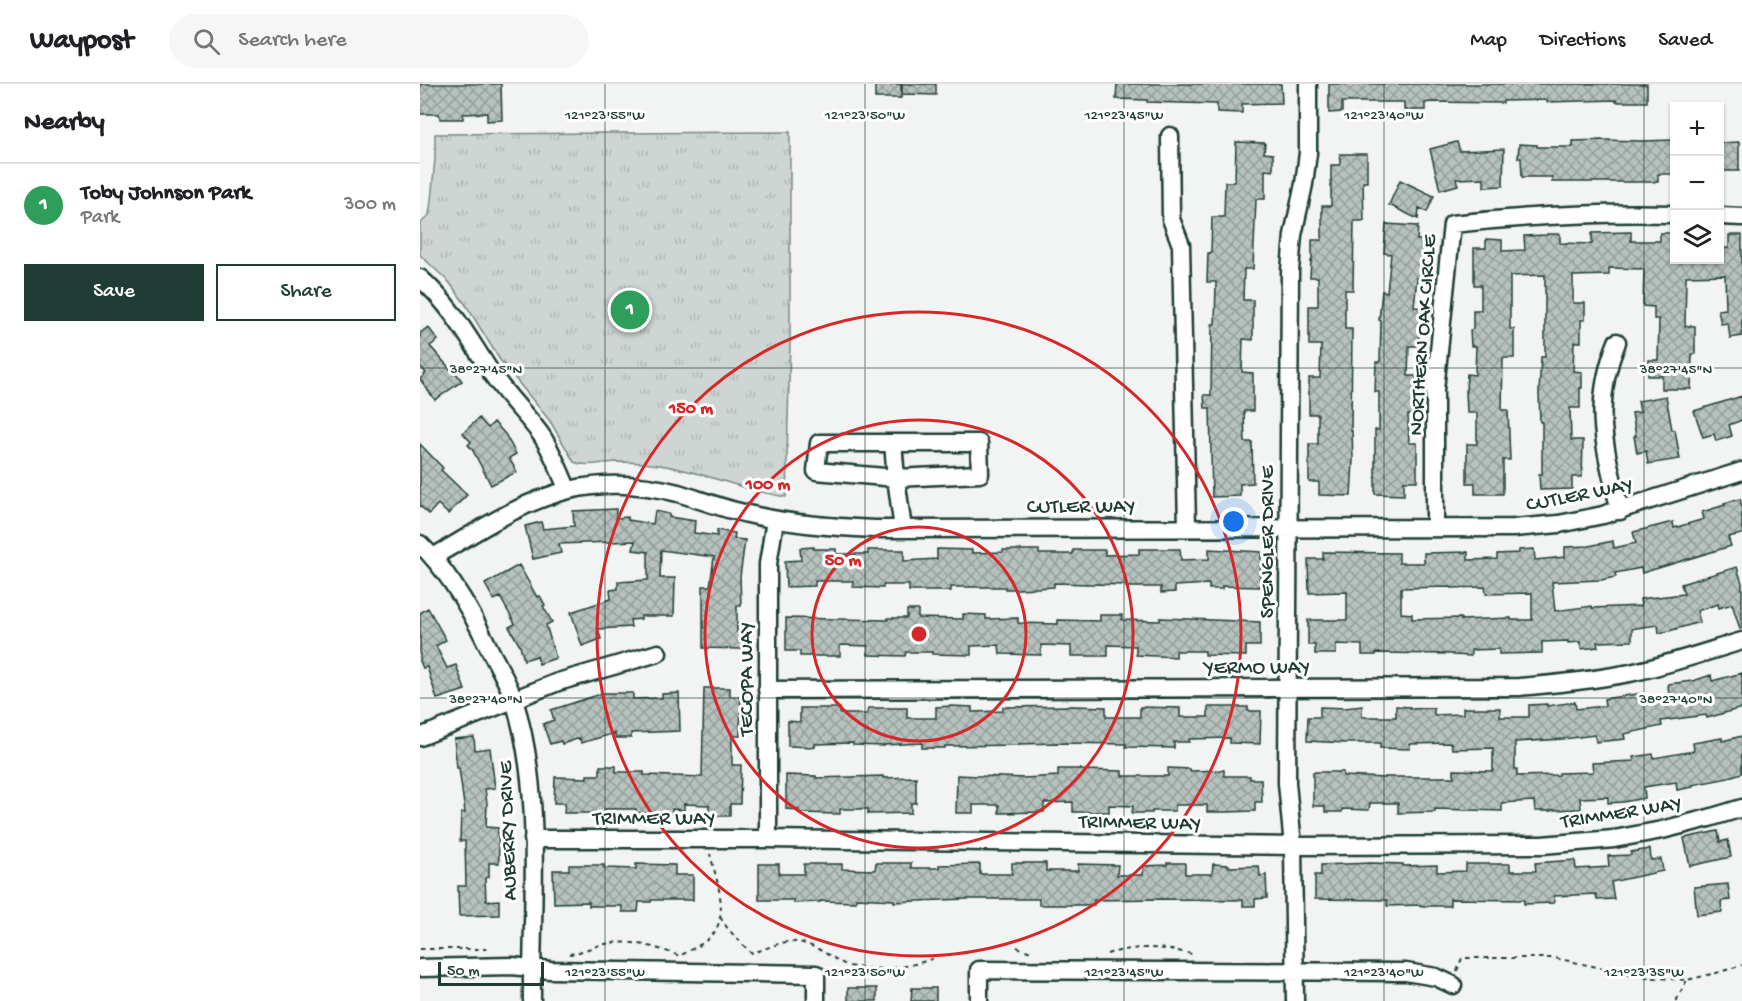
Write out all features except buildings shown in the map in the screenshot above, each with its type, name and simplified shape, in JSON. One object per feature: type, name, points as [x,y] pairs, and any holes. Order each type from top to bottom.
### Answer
[{"type":"street","name":"SPENGLER DRIVE","points":[[1295,1001],[1293,846],[1287,783],[1290,261],[1308,153],[1308,84]]},
{"type":"street","points":[[1170,136],[1171,219],[1181,244],[1187,527]]},
{"type":"street","name":"NORTHERN OAK CIRCLE","points":[[1435,528],[1435,390],[1452,224],[1589,214],[1670,214]]},
{"type":"street","points":[[1724,216],[1742,218]]},
{"type":"street","points":[[420,278],[454,314],[493,376],[540,433],[568,490]]},
{"type":"street","points":[[1617,342],[1605,375],[1602,410],[1605,446],[1620,511]]},
{"type":"street","points":[[819,443],[979,443],[980,474],[896,478],[816,471],[819,443]]},
{"type":"street","points":[[893,443],[903,528]]},
{"type":"street","name":"CUTLER WAY","points":[[433,557],[509,512],[538,499],[584,487],[615,485],[647,487],[678,493],[775,520],[831,527],[1514,528],[1559,524],[1620,511],[1742,471]]},
{"type":"street","name":"TECOPA WAY","points":[[768,839],[768,564],[775,520]]},
{"type":"street","name":"AUBERRY DRIVE","points":[[420,544],[433,557],[472,613],[513,699],[525,748],[530,781],[533,839],[532,1001]]},
{"type":"street","name":"YERMO WAY","points":[[767,690],[1520,687],[1586,681],[1652,668],[1742,641]]},
{"type":"street","points":[[420,737],[558,682],[658,652]]},
{"type":"street","name":"TRIMMER WAY","points":[[533,839],[768,839],[1293,846],[1542,845],[1590,842],[1662,830],[1742,808]]},
{"type":"street","points":[[420,968],[512,966],[550,970],[816,974],[816,1001]]},
{"type":"street","points":[[979,1001],[979,970],[1406,972],[1436,977],[1453,985]]},
{"type":"path","points":[[567,954],[609,943],[623,942],[648,945],[680,956],[708,939],[715,932],[720,917],[720,891],[709,851]]},
{"type":"path","points":[[720,917],[735,938],[751,953],[785,943],[799,942],[849,966],[878,970],[900,968],[937,957]]},
{"type":"path","points":[[420,949],[489,949]]},
{"type":"path","points":[[1453,985],[1462,958],[1555,958],[1643,977],[1687,980],[1742,965]]},
{"type":"path","points":[[1676,1001],[1687,980]]},
{"type":"green space","points":[[790,132],[790,341],[786,497],[646,463],[588,464],[574,462],[550,421],[500,360],[449,282],[420,255],[420,224],[429,215],[431,201],[435,134]]},
{"type":"place","name":"Toby Johnson Park","points":[[630,310]]}]
